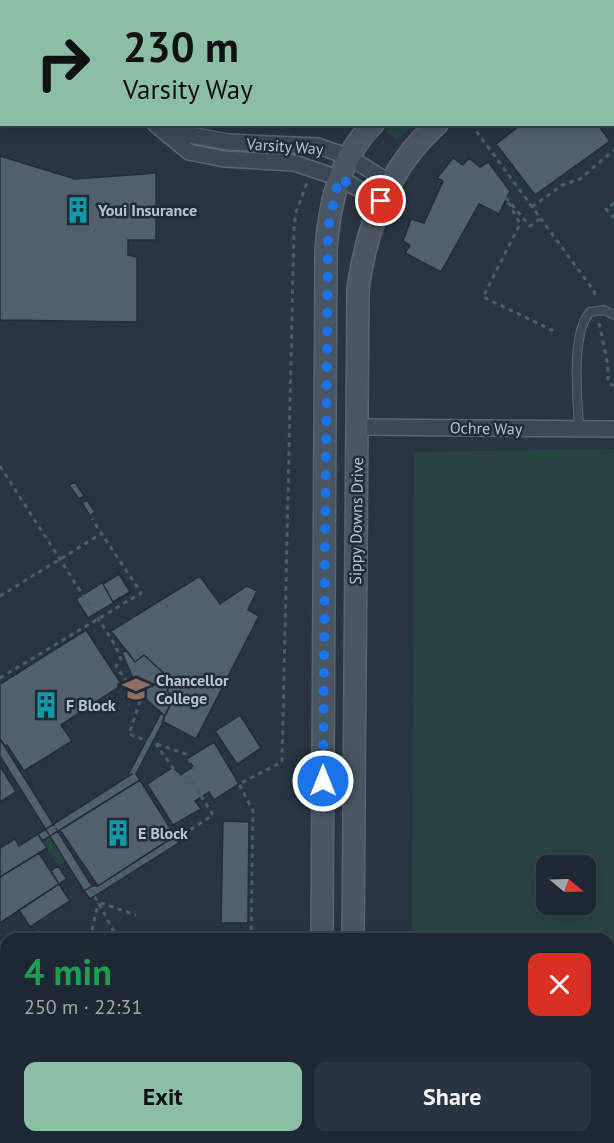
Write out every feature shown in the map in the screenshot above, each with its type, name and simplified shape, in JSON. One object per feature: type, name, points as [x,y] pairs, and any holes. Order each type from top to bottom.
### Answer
[{"type":"main road","name":"Sippy Downs Drive","points":[[322,933],[326,251],[331,206],[339,178],[349,157],[372,126]]},
{"type":"main road","name":"Sippy Downs Drive","points":[[353,933],[358,290],[367,244],[386,192],[406,159],[435,126]]},
{"type":"street","name":"Varsity Way","points":[[158,126],[171,135],[183,149],[205,156],[241,161],[282,162],[311,168],[386,192]]},
{"type":"street","name":"Varsity Way","points":[[171,135],[190,135],[228,142],[318,146],[349,157],[386,192]]},
{"type":"street","name":"Ochre Way","points":[[358,427],[614,429]]},
{"type":"lane","points":[[579,429],[579,336],[583,319],[596,310],[604,310],[614,315]]},
{"type":"path","points":[[472,126],[594,291],[608,365],[608,383],[614,386]]},
{"type":"path","points":[[532,207],[562,185],[580,179],[614,150]]},
{"type":"path","points":[[251,933],[253,811],[239,784],[282,762],[294,228],[296,212],[311,168]]},
{"type":"path","points":[[540,219],[530,226],[506,198],[520,224],[483,297],[556,332]]},
{"type":"path","points":[[614,203],[606,209],[614,218]]},
{"type":"path","points":[[0,466],[115,645],[121,659],[116,666],[140,701],[129,734],[186,754],[194,768],[190,778]]},
{"type":"path","points":[[0,678],[141,593],[92,519]]},
{"type":"path","points":[[0,596],[101,534]]},
{"type":"path","points":[[52,829],[130,780],[162,717]]},
{"type":"path","points":[[93,893],[213,815],[190,778],[178,775],[156,744]]},
{"type":"path","points":[[90,889],[115,933]]},
{"type":"path","points":[[98,902],[136,915]]},
{"type":"path","points":[[91,933],[98,902]]},
{"type":"path","points":[[37,932],[44,933]]},
{"type":"green space","points":[[391,126],[411,126],[397,141],[386,131]]},
{"type":"green space","points":[[614,449],[614,933],[412,933],[414,452]]},
{"type":"green space","points":[[50,836],[66,861],[58,867],[42,841]]},
{"type":"building","points":[[519,126],[605,126],[601,129],[610,141],[535,195],[496,144]]},
{"type":"building","name":"Youi Insurance","points":[[0,156],[75,179],[156,173],[156,240],[128,240],[128,255],[137,257],[137,322],[0,320]]},
{"type":"building","points":[[453,158],[463,165],[469,158],[480,167],[488,162],[510,191],[499,214],[479,204],[441,272],[405,253],[410,245],[403,241],[411,219],[424,223],[443,181],[437,178]]},
{"type":"building","points":[[75,482],[84,496],[79,499],[69,485]]},
{"type":"building","points":[[87,500],[95,512],[90,516],[82,503]]},
{"type":"building","points":[[119,572],[132,592],[88,618],[76,599]]},
{"type":"building","points":[[119,574],[130,592],[113,602],[103,584]]},
{"type":"building","points":[[200,576],[220,604],[247,586],[257,591],[248,610],[259,616],[196,739],[162,721],[174,697],[167,691],[172,681],[144,655],[135,662],[111,631]]},
{"type":"building","name":"F Block","points":[[86,630],[122,685],[61,725],[72,741],[24,771],[7,745],[5,746],[0,739],[0,684]]},
{"type":"building","points":[[126,650],[135,662],[144,655],[172,681],[167,691],[174,697],[165,716],[140,694],[122,653]]},
{"type":"building","points":[[161,713],[165,716],[163,722],[136,774],[135,772],[127,777]]},
{"type":"building","points":[[240,715],[261,748],[237,764],[215,731]]},
{"type":"building","points":[[0,739],[92,886],[84,891],[0,756]]},
{"type":"building","points":[[214,742],[239,784],[214,800],[209,792],[195,801],[201,809],[173,825],[147,784],[173,767],[180,775],[193,767],[188,758]]},
{"type":"building","points":[[0,766],[16,792],[0,802]]},
{"type":"building","points":[[135,772],[140,780],[42,841],[38,834]]},
{"type":"building","name":"E Block","points":[[140,780],[175,836],[98,886],[60,830]]},
{"type":"building","points":[[223,821],[249,822],[248,923],[221,923]]},
{"type":"building","points":[[38,834],[47,848],[0,877],[0,848],[15,839],[19,846]]},
{"type":"building","points":[[175,836],[179,843],[90,899],[84,891],[92,886],[98,886]]},
{"type":"building","points":[[39,853],[59,884],[0,923],[0,877]]},
{"type":"building","points":[[58,866],[67,879],[59,884],[51,871]]},
{"type":"building","points":[[59,884],[70,901],[30,927],[19,910]]},
{"type":"place","name":"Youi Insurance","points":[[78,210]]},
{"type":"place","name":"Chancellor College","points":[[136,689]]},
{"type":"place","name":"F Block","points":[[46,705]]},
{"type":"place","name":"E Block","points":[[118,833]]},
{"type":"route","points":[[323,781],[326,251],[328,229],[331,206],[339,178],[381,201]]}]
